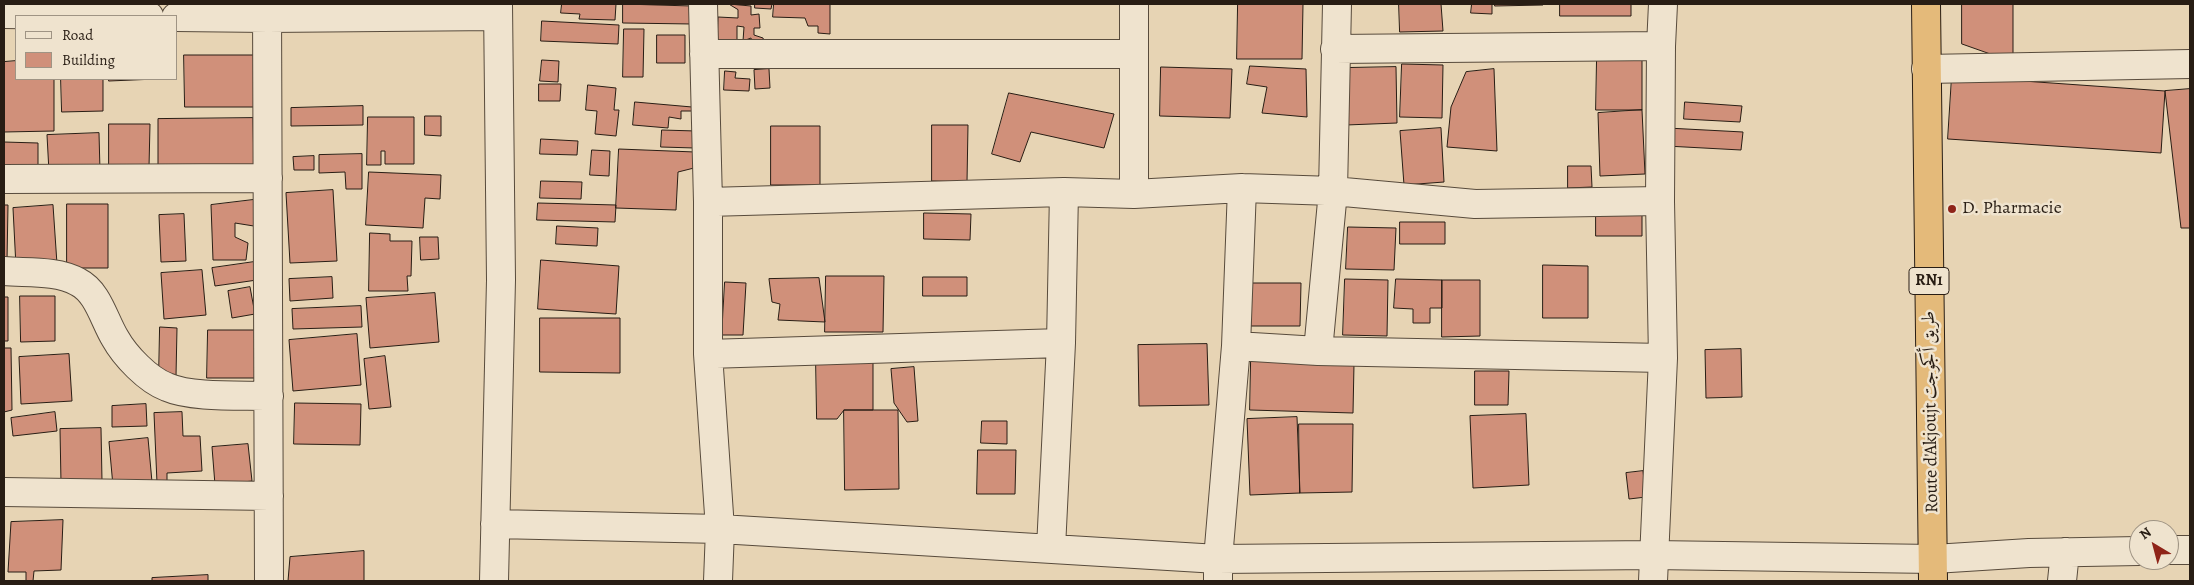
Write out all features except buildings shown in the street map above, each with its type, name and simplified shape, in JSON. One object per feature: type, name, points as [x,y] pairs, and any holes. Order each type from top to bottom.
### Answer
[{"type":"highway","name":"Route d'Akjoujt طريق أكجوجت","points":[[1926,4],[1934,570]]},
{"type":"street","points":[[703,4],[708,202],[708,354],[720,529],[718,581]]},
{"type":"street","points":[[1134,4],[1134,194]]},
{"type":"street","points":[[1318,351],[1333,191],[1337,4]]},
{"type":"street","points":[[1653,568],[1663,358],[1660,46],[1663,4]]},
{"type":"street","points":[[178,17],[268,11],[498,10],[501,280],[494,581]]},
{"type":"street","points":[[268,11],[269,581]]},
{"type":"street","points":[[4,14],[76,15]]},
{"type":"street","points":[[1335,49],[1660,46]]},
{"type":"street","points":[[704,54],[1134,54]]},
{"type":"street","points":[[1926,69],[2190,64]]},
{"type":"street","points":[[4,179],[268,178]]},
{"type":"street","points":[[708,202],[1064,192],[1134,194],[1242,188],[1333,191],[1475,204],[1660,201]]},
{"type":"street","points":[[1218,570],[1236,346],[1242,188]]},
{"type":"street","points":[[1051,548],[1061,343],[1064,192]]},
{"type":"street","points":[[4,271],[61,276],[83,285],[95,299],[115,339],[129,359],[166,387],[192,393],[269,396]]},
{"type":"street","points":[[708,354],[1061,343]]},
{"type":"street","points":[[1236,346],[1318,351],[1663,358]]},
{"type":"street","points":[[4,492],[269,496]]},
{"type":"street","points":[[495,524],[720,529],[1051,548],[1218,570],[1653,568],[1934,570],[2065,552],[2129,551]]},
{"type":"street","points":[[2062,581],[2065,552]]},
{"type":"place","name":"D. Pharmacie","points":[[1952,209]]}]
